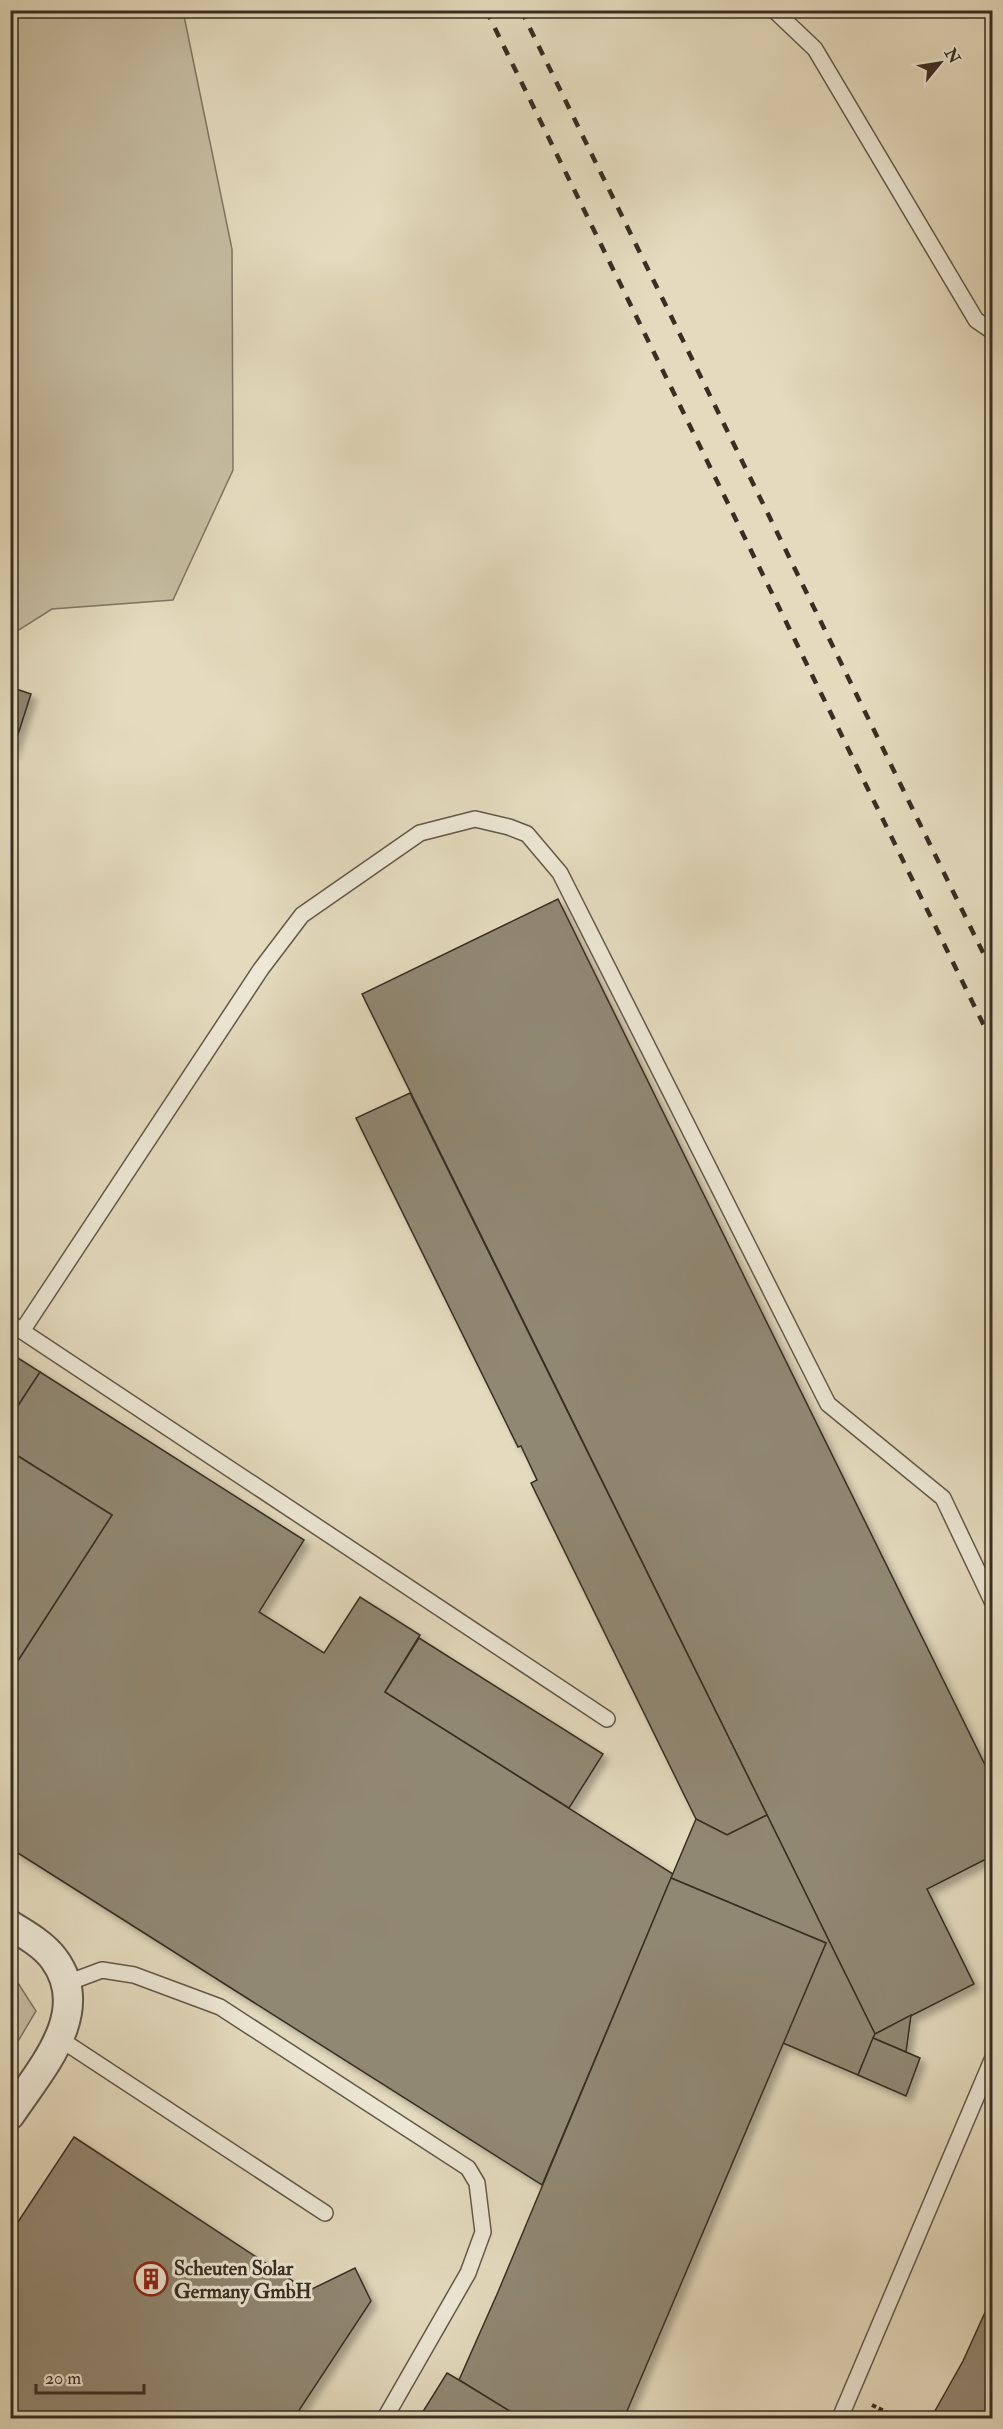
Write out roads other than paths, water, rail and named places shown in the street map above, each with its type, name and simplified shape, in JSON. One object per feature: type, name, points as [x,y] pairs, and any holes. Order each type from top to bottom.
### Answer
[{"type":"street","points":[[10,2115],[60,2039],[69,2012],[67,1983],[54,1958],[19,1931]]},
{"type":"lane","points":[[774,10],[814,49],[976,320],[993,331]]},
{"type":"lane","points":[[607,1719],[16,1327],[261,969],[302,915],[420,833],[475,819],[509,828],[526,834],[560,873],[828,1404],[943,1498],[993,1600]]},
{"type":"lane","points":[[67,1983],[102,1970],[135,1975],[220,2007],[468,2168],[477,2183],[483,2232],[468,2273],[385,2418]]},
{"type":"lane","points":[[60,2039],[325,2214]]},
{"type":"lane","points":[[840,2418],[993,2060]]},
{"type":"railway","points":[[486,10],[992,1042]]},
{"type":"railway","points":[[521,10],[992,971]]},
{"type":"place","name":"Scheuten Solar Germany GmbH","points":[[151,2279]]}]
